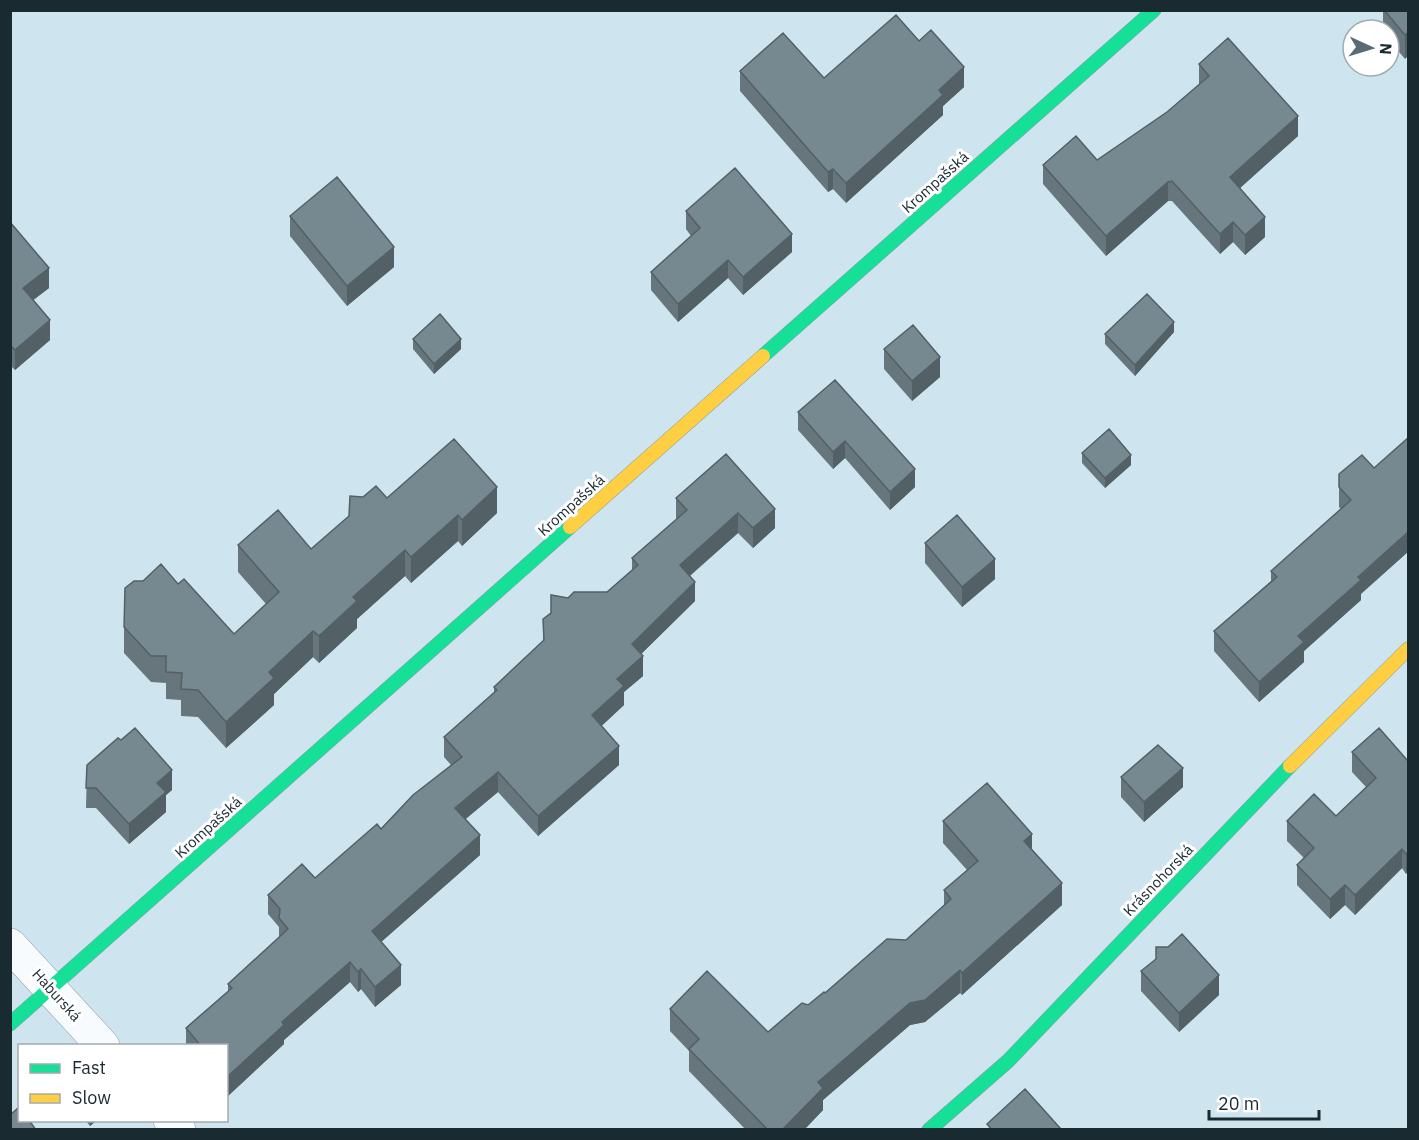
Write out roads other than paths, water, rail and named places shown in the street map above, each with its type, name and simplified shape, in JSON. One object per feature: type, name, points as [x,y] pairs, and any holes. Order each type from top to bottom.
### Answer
[{"type":"street","name":"Krompašská","points":[[10,1024],[1154,10]]},
{"type":"street","name":"Krásnohorská","points":[[929,1130],[1008,1061],[1332,721],[1408,649]]},
{"type":"street","name":"Haburská","points":[[10,945],[100,1044]]}]
